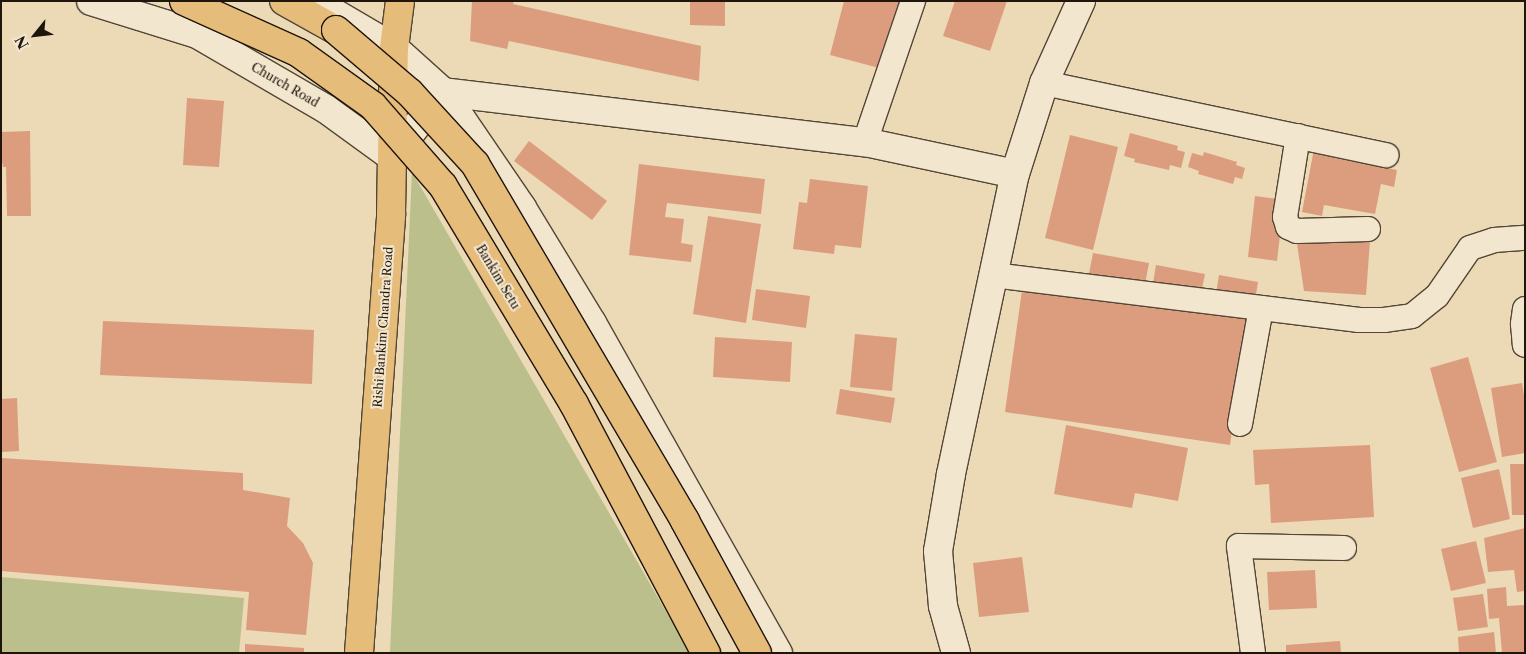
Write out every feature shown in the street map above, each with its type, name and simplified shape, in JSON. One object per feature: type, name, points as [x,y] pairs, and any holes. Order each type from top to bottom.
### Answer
[{"type":"main road","name":"Bankim Setu","points":[[184,1],[306,58],[373,106],[443,186],[574,404],[706,653]]},
{"type":"main road","points":[[284,1],[336,30],[410,93],[475,164],[680,513],[758,653]]},
{"type":"main road","name":"Rishi Bankim Chandra Road","points":[[359,653],[390,224],[394,48],[400,1]]},
{"type":"street","name":"Church Road","points":[[91,1],[197,34],[326,110],[392,157]]},
{"type":"street","points":[[314,1],[394,48],[443,92],[522,208],[592,323],[778,653]]},
{"type":"street","points":[[865,142],[913,1]]},
{"type":"street","points":[[956,653],[943,606],[938,551],[951,474],[1015,174],[1044,83],[1081,1]]},
{"type":"street","points":[[1044,83],[1387,155]]},
{"type":"street","points":[[392,157],[443,92]]},
{"type":"street","points":[[443,92],[865,142],[1015,174]]},
{"type":"street","points":[[1298,136],[1285,216],[1288,227],[1297,230],[1368,229]]},
{"type":"street","points":[[993,275],[1359,320],[1384,320],[1412,316],[1437,296],[1470,248],[1494,240],[1525,238]]},
{"type":"street","points":[[1240,424],[1261,308]]},
{"type":"street","points":[[1525,309],[1523,324],[1525,345]]},
{"type":"street","points":[[1253,653],[1239,546],[1344,548]]},
{"type":"green space","points":[[412,172],[690,653],[390,653]]},
{"type":"green space","points":[[1,577],[244,598],[239,653],[1,653]]},
{"type":"building","points":[[472,1],[514,1],[513,4],[701,46],[699,81],[509,41],[507,49],[470,41]]},
{"type":"building","points":[[690,1],[725,1],[725,26],[690,25]]},
{"type":"building","points":[[844,1],[900,1],[883,69],[830,55]]},
{"type":"building","points":[[955,1],[1007,1],[990,51],[943,36]]},
{"type":"building","points":[[187,98],[224,101],[219,167],[183,165]]},
{"type":"building","points":[[30,131],[31,216],[7,216],[6,167],[3,167],[1,155],[1,132]]},
{"type":"building","points":[[1130,133],[1178,146],[1177,150],[1185,152],[1181,168],[1170,165],[1169,170],[1134,162],[1135,159],[1124,156]]},
{"type":"building","points":[[1070,135],[1118,147],[1093,250],[1045,238]]},
{"type":"building","points":[[529,141],[607,201],[592,220],[514,161]]},
{"type":"building","points":[[1314,149],[1335,153],[1334,158],[1397,170],[1394,187],[1381,184],[1375,214],[1324,205],[1322,216],[1302,212]]},
{"type":"building","points":[[1204,152],[1237,162],[1236,165],[1245,168],[1242,179],[1235,177],[1233,184],[1198,174],[1199,171],[1188,167],[1192,153],[1203,156]]},
{"type":"building","points":[[639,164],[765,179],[761,214],[667,203],[665,217],[684,219],[681,243],[693,245],[691,262],[629,255]]},
{"type":"building","points":[[810,179],[868,186],[861,248],[835,245],[834,254],[793,249],[799,202],[807,203]]},
{"type":"building","points":[[1255,196],[1284,200],[1277,261],[1248,257]]},
{"type":"building","points":[[708,216],[761,224],[746,323],[693,314]]},
{"type":"building","points":[[1296,237],[1370,241],[1366,295],[1304,291]]},
{"type":"building","points":[[1093,253],[1149,263],[1144,289],[1088,279]]},
{"type":"building","points":[[1156,265],[1205,274],[1200,298],[1152,289]]},
{"type":"building","points":[[1219,275],[1258,282],[1255,301],[1216,294]]},
{"type":"building","points":[[1023,283],[1248,315],[1230,445],[1005,412]]},
{"type":"building","points":[[756,289],[810,296],[806,328],[752,320]]},
{"type":"building","points":[[103,321],[314,330],[312,384],[100,375]]},
{"type":"building","points":[[855,334],[897,338],[892,391],[850,387]]},
{"type":"building","points":[[715,337],[792,342],[790,382],[713,377]]},
{"type":"building","points":[[1468,357],[1497,462],[1459,472],[1430,368]]},
{"type":"building","points":[[1522,383],[1525,402],[1525,453],[1502,457],[1491,388]]},
{"type":"building","points":[[840,389],[895,398],[891,423],[836,414]]},
{"type":"building","points":[[17,398],[19,451],[1,452],[1,399]]},
{"type":"building","points":[[1066,425],[1188,448],[1178,501],[1135,493],[1132,508],[1054,494]]},
{"type":"building","points":[[1370,445],[1374,517],[1271,523],[1269,484],[1255,485],[1253,450]]},
{"type":"building","points":[[1,458],[243,473],[243,490],[290,498],[287,526],[303,543],[313,563],[306,635],[246,630],[249,592],[1,571]]},
{"type":"building","points":[[1510,464],[1525,464],[1525,515],[1512,515]]},
{"type":"building","points":[[1499,469],[1510,519],[1473,528],[1461,478]]},
{"type":"building","points":[[1525,528],[1525,591],[1517,592],[1514,570],[1488,572],[1484,538]]},
{"type":"building","points":[[1476,541],[1486,583],[1451,591],[1441,549]]},
{"type":"building","points":[[1022,557],[1029,612],[979,617],[973,563]]},
{"type":"building","points":[[1315,570],[1317,608],[1269,610],[1267,572]]},
{"type":"building","points":[[1506,587],[1507,606],[1525,605],[1525,653],[1502,653],[1499,618],[1489,619],[1487,589]]},
{"type":"building","points":[[1483,594],[1488,627],[1458,631],[1453,598]]},
{"type":"building","points":[[1494,632],[1496,653],[1459,653],[1458,637]]},
{"type":"building","points":[[1340,641],[1341,653],[1286,653],[1286,645]]},
{"type":"building","points":[[245,644],[304,648],[304,653],[245,653]]}]
